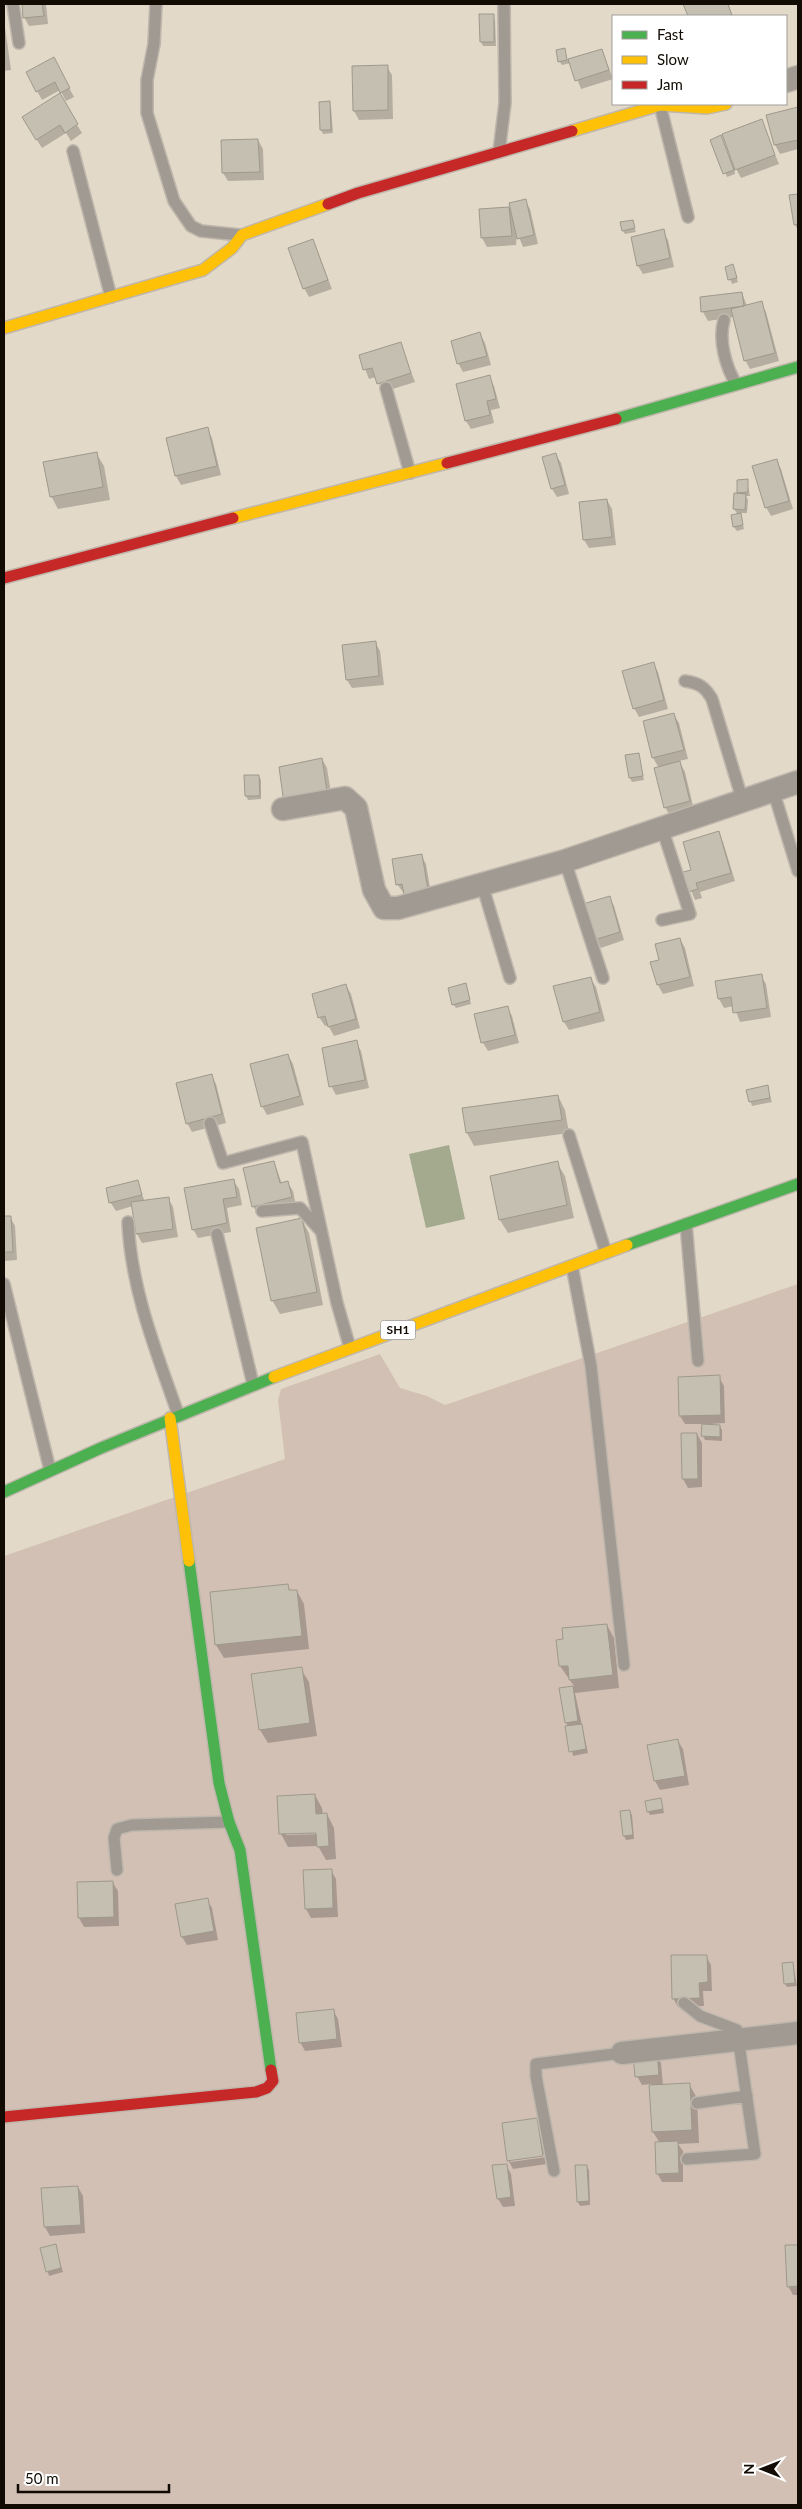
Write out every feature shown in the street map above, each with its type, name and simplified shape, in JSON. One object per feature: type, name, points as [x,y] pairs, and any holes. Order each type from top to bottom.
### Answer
[{"type":"street","points":[[4,328],[203,270],[232,248],[242,235],[358,193],[660,105],[707,108],[721,105]]},
{"type":"street","points":[[4,578],[97,552],[581,429],[798,367]]},
{"type":"street","points":[[283,809],[344,798],[352,803],[356,808],[374,890],[384,908],[398,908],[565,861],[798,782]]},
{"type":"street","name":"SH1","points":[[4,1492],[174,1416],[253,1384],[572,1265],[798,1184]]},
{"type":"street","points":[[4,2118],[256,2092],[267,2088],[273,2081],[242,1860],[229,1822],[219,1783],[174,1416]]},
{"type":"street","points":[[622,2053],[798,2034]]},
{"type":"lane","points":[[13,4],[19,43]]},
{"type":"lane","points":[[156,4],[154,44],[147,80],[147,113],[149,125],[157,142],[174,201],[191,226],[201,231],[242,235]]},
{"type":"lane","points":[[499,152],[505,103],[504,4]]},
{"type":"lane","points":[[660,105],[688,217]]},
{"type":"lane","points":[[73,151],[111,298]]},
{"type":"lane","points":[[724,320],[722,339],[731,375],[736,384]]},
{"type":"lane","points":[[386,388],[410,473]]},
{"type":"lane","points":[[685,681],[697,683],[706,688],[712,699],[743,802]]},
{"type":"lane","points":[[773,790],[798,871]]},
{"type":"lane","points":[[662,828],[690,914],[662,920]]},
{"type":"lane","points":[[565,861],[603,978]]},
{"type":"lane","points":[[482,884],[510,978]]},
{"type":"lane","points":[[210,1123],[223,1163],[302,1142],[337,1303],[350,1348]]},
{"type":"lane","points":[[569,1135],[606,1253]]},
{"type":"lane","points":[[262,1211],[300,1208],[320,1230]]},
{"type":"lane","points":[[128,1222],[130,1254],[137,1288],[174,1416]]},
{"type":"lane","points":[[686,1224],[698,1361]]},
{"type":"lane","points":[[217,1234],[253,1384]]},
{"type":"lane","points":[[572,1265],[579,1290],[591,1366],[624,1665]]},
{"type":"lane","points":[[4,1284],[50,1470]]},
{"type":"lane","points":[[117,1870],[114,1838],[117,1829],[132,1825],[229,1822]]},
{"type":"lane","points":[[684,2003],[700,2016],[737,2030],[756,2154],[687,2159]]},
{"type":"lane","points":[[554,2171],[536,2076],[536,2064],[622,2053]]},
{"type":"lane","points":[[697,2104],[747,2096]]},
{"type":"shaded area","points":[[449,1145],[465,1219],[426,1228],[409,1154]]},
{"type":"shaded area","points":[[798,1284],[798,2505],[4,2505],[4,1556],[285,1459],[278,1400],[281,1389],[380,1354],[400,1388],[427,1396],[445,1405]]},
{"type":"building","points":[[22,4],[42,4],[44,16],[23,18]]},
{"type":"building","points":[[683,4],[728,4],[732,15],[688,15]]},
{"type":"building","points":[[479,14],[494,14],[494,42],[480,42]]},
{"type":"building","points":[[565,48],[567,60],[558,62],[556,50]]},
{"type":"building","points":[[602,49],[609,70],[575,81],[568,59]]},
{"type":"building","points":[[54,57],[70,88],[60,93],[55,82],[36,92],[26,72]]},
{"type":"building","points":[[388,65],[388,110],[353,111],[352,66]]},
{"type":"building","points":[[60,93],[78,124],[65,133],[60,125],[36,140],[22,117]]},
{"type":"building","points":[[330,101],[331,130],[320,130],[319,102]]},
{"type":"building","points":[[798,107],[798,140],[774,145],[766,115]]},
{"type":"building","points":[[762,119],[775,155],[735,170],[722,134]]},
{"type":"building","points":[[721,135],[734,170],[723,174],[710,140]]},
{"type":"building","points":[[258,139],[260,172],[222,173],[221,140]]},
{"type":"building","points":[[798,194],[798,224],[794,225],[789,195]]},
{"type":"building","points":[[526,199],[534,235],[517,239],[509,203]]},
{"type":"building","points":[[509,207],[512,236],[481,238],[479,209]]},
{"type":"building","points":[[633,220],[635,228],[622,231],[620,222]]},
{"type":"building","points":[[664,229],[670,258],[637,266],[631,237]]},
{"type":"building","points":[[313,239],[328,280],[303,289],[288,248]]},
{"type":"building","points":[[733,264],[737,278],[728,280],[725,267]]},
{"type":"building","points":[[742,292],[744,306],[701,312],[700,297]]},
{"type":"building","points":[[762,301],[775,353],[744,361],[731,309]]},
{"type":"building","points":[[480,332],[487,356],[457,364],[451,341]]},
{"type":"building","points":[[401,342],[411,373],[377,384],[372,368],[363,370],[359,355]]},
{"type":"building","points":[[490,375],[496,399],[487,401],[490,415],[465,421],[456,384]]},
{"type":"building","points":[[208,427],[217,466],[175,476],[166,438]]},
{"type":"building","points":[[97,452],[103,487],[50,497],[43,462]]},
{"type":"building","points":[[556,453],[565,485],[551,489],[542,457]]},
{"type":"building","points":[[777,459],[789,501],[765,508],[752,466]]},
{"type":"building","points":[[748,479],[748,492],[737,493],[737,480]]},
{"type":"building","points":[[734,493],[746,494],[745,510],[733,509]]},
{"type":"building","points":[[607,499],[612,537],[583,540],[579,502]]},
{"type":"building","points":[[741,513],[743,525],[733,527],[731,515]]},
{"type":"building","points":[[376,641],[379,676],[346,680],[342,645]]},
{"type":"building","points":[[654,662],[664,700],[633,709],[622,671]]},
{"type":"building","points":[[674,713],[684,750],[652,758],[643,721]]},
{"type":"building","points":[[639,753],[643,776],[629,778],[625,755]]},
{"type":"building","points":[[322,758],[328,798],[284,804],[279,767]]},
{"type":"building","points":[[680,761],[690,801],[664,808],[654,768]]},
{"type":"building","points":[[244,775],[259,775],[260,796],[245,796]]},
{"type":"building","points":[[719,831],[731,873],[696,883],[698,889],[688,892],[683,872],[691,870],[683,842]]},
{"type":"building","points":[[422,854],[428,890],[404,894],[402,884],[396,885],[392,859]]},
{"type":"building","points":[[610,896],[620,932],[594,940],[583,904]]},
{"type":"building","points":[[680,938],[690,977],[657,985],[650,962],[659,960],[655,944]]},
{"type":"building","points":[[762,974],[767,1008],[733,1013],[731,997],[718,999],[715,981]]},
{"type":"building","points":[[591,977],[600,1012],[563,1022],[553,986]]},
{"type":"building","points":[[466,983],[470,1000],[452,1005],[448,988]]},
{"type":"building","points":[[346,984],[356,1019],[328,1027],[325,1016],[318,1018],[312,994]]},
{"type":"building","points":[[508,1006],[515,1035],[481,1043],[474,1014]]},
{"type":"building","points":[[357,1040],[365,1080],[329,1087],[322,1048]]},
{"type":"building","points":[[288,1054],[300,1096],[261,1107],[250,1064]]},
{"type":"building","points":[[212,1074],[222,1114],[186,1124],[176,1083]]},
{"type":"building","points":[[768,1085],[770,1098],[749,1102],[746,1090]]},
{"type":"building","points":[[558,1095],[562,1120],[466,1133],[462,1108]]},
{"type":"building","points":[[274,1161],[280,1183],[288,1181],[292,1197],[252,1207],[243,1168]]},
{"type":"building","points":[[558,1161],[567,1205],[499,1220],[490,1176]]},
{"type":"building","points":[[234,1179],[237,1197],[223,1199],[227,1223],[192,1230],[184,1188]]},
{"type":"building","points":[[138,1180],[142,1195],[109,1203],[106,1188]]},
{"type":"building","points":[[169,1197],[173,1229],[136,1234],[131,1202]]},
{"type":"building","points":[[4,1216],[11,1216],[13,1252],[4,1252]]},
{"type":"building","points":[[302,1218],[317,1292],[271,1301],[256,1228]]},
{"type":"building","points":[[720,1375],[721,1415],[679,1416],[678,1377]]},
{"type":"building","points":[[702,1424],[720,1425],[720,1437],[701,1436]]},
{"type":"building","points":[[681,1433],[697,1433],[698,1479],[682,1479]]},
{"type":"building","points":[[288,1584],[289,1590],[297,1590],[302,1636],[215,1645],[210,1592]]},
{"type":"building","points":[[607,1624],[613,1675],[569,1680],[568,1666],[559,1666],[556,1640],[563,1639],[562,1628]]},
{"type":"building","points":[[302,1667],[310,1723],[259,1730],[251,1674]]},
{"type":"building","points":[[573,1686],[578,1721],[565,1723],[559,1688]]},
{"type":"building","points":[[582,1724],[586,1749],[569,1752],[565,1726]]},
{"type":"building","points":[[678,1739],[685,1776],[654,1781],[647,1745]]},
{"type":"building","points":[[315,1794],[316,1814],[327,1813],[329,1846],[317,1847],[316,1833],[279,1834],[277,1796]]},
{"type":"building","points":[[661,1798],[663,1809],[647,1812],[645,1801]]},
{"type":"building","points":[[630,1810],[633,1835],[623,1836],[620,1811]]},
{"type":"building","points":[[332,1869],[333,1908],[305,1909],[303,1870]]},
{"type":"building","points":[[113,1881],[114,1917],[78,1918],[77,1882]]},
{"type":"building","points":[[208,1898],[214,1931],[181,1937],[175,1904]]},
{"type":"building","points":[[671,1955],[707,1955],[708,1982],[699,1983],[700,1998],[672,1999]]},
{"type":"building","points":[[793,1962],[795,1983],[784,1984],[782,1963]]},
{"type":"building","points":[[334,2009],[337,2039],[299,2043],[296,2013]]},
{"type":"building","points":[[657,2053],[659,2075],[635,2077],[633,2055]]},
{"type":"building","points":[[690,2083],[692,2130],[652,2132],[649,2085]]},
{"type":"building","points":[[537,2118],[543,2156],[507,2161],[502,2123]]},
{"type":"building","points":[[678,2141],[679,2173],[656,2174],[655,2142]]},
{"type":"building","points":[[507,2164],[511,2197],[497,2199],[492,2165]]},
{"type":"building","points":[[575,2165],[587,2165],[589,2201],[577,2202]]},
{"type":"building","points":[[78,2186],[81,2225],[44,2227],[41,2188]]},
{"type":"building","points":[[56,2244],[61,2268],[46,2272],[40,2248]]},
{"type":"building","points":[[785,2245],[798,2245],[798,2286],[787,2287]]},
{"type":"traffic: fast","points":[[616,419],[798,367]]},
{"type":"traffic: fast","points":[[627,1245],[798,1184]]},
{"type":"traffic: fast","points":[[4,1492],[101,1448],[274,1377]]},
{"type":"traffic: fast","points":[[189,1561],[219,1783],[229,1822],[240,1850],[271,2070]]},
{"type":"traffic: slow","points":[[572,131],[660,105]]},
{"type":"traffic: slow","points":[[660,105],[707,108],[721,105]]},
{"type":"traffic: slow","points":[[4,328],[203,270],[232,248],[242,235],[328,204]]},
{"type":"traffic: slow","points":[[233,518],[447,463]]},
{"type":"traffic: slow","points":[[274,1377],[627,1245]]},
{"type":"traffic: slow","points":[[170,1418],[189,1561]]},
{"type":"traffic: jam","points":[[328,204],[358,193],[572,131]]},
{"type":"traffic: jam","points":[[447,463],[616,419]]},
{"type":"traffic: jam","points":[[4,578],[233,518]]},
{"type":"traffic: jam","points":[[4,2117],[256,2092],[267,2088],[273,2081],[271,2070]]}]
